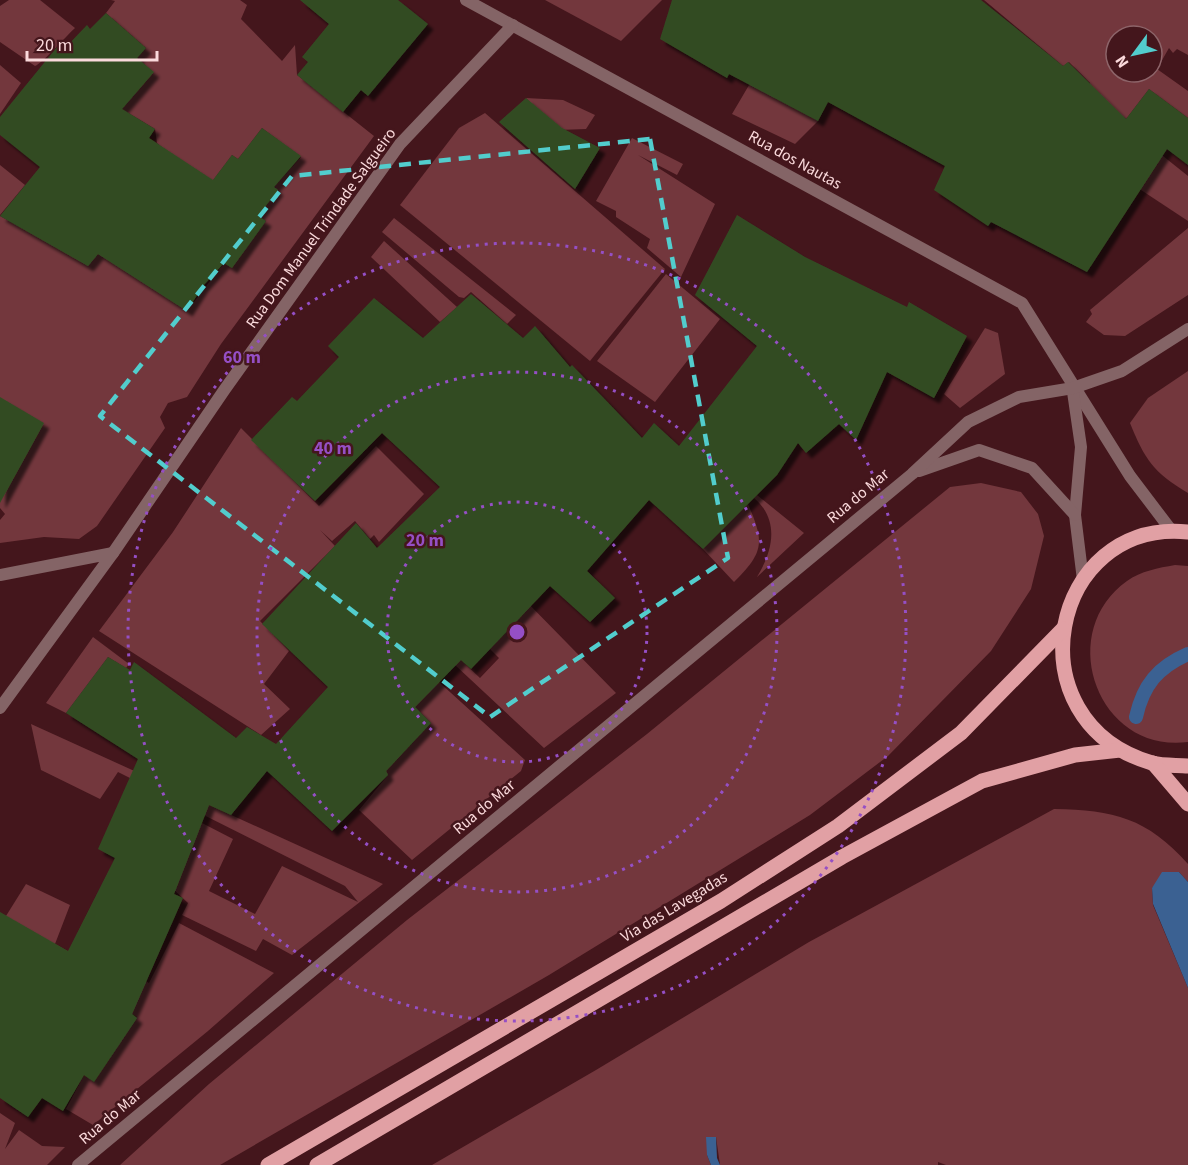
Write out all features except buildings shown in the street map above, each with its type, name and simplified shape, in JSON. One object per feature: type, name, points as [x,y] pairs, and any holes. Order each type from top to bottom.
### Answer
[{"type":"main road","points":[[1188,532],[1171,530],[1137,538],[1106,555],[1083,580],[1070,603],[1063,629],[1062,664],[1072,698],[1092,728],[1120,750],[1153,763],[1188,766]]},
{"type":"main road","name":"Via das Lavegadas","points":[[267,1165],[721,901],[838,826],[961,733],[1063,629]]},
{"type":"main road","points":[[317,1165],[842,857],[982,781],[1075,755],[1120,750]]},
{"type":"main road","points":[[1153,763],[1188,804]]},
{"type":"street","name":"Rua dos Nautas","points":[[466,0],[1022,303],[1130,476],[1171,530]]},
{"type":"street","name":"Rua Dom Manuel Trindade Salgueiro","points":[[0,708],[113,553],[225,389],[400,144],[513,26]]},
{"type":"street","name":"Rua do Mar","points":[[78,1165],[912,474],[968,422],[1019,397],[1073,388],[1122,371],[1188,330]]},
{"type":"street","points":[[1073,388],[1081,447],[1075,515],[1083,580]]},
{"type":"street","points":[[912,474],[979,450],[1032,468],[1075,515]]},
{"type":"street","points":[[0,575],[113,553]]},
{"type":"highlighted area","points":[[650,139],[728,558],[490,717],[100,416],[292,176]]},
{"type":"shaded area","points":[[9,0],[40,0],[75,28],[35,66],[0,42],[0,6]]},
{"type":"shaded area","points":[[111,0],[240,0],[247,5],[241,19],[282,61],[295,45],[297,75],[374,136],[221,344],[187,397],[168,403],[160,417],[165,428],[97,526],[79,539],[44,537],[0,543],[0,520],[5,514],[0,508],[0,216],[88,265],[116,232],[187,311],[224,263],[232,267],[266,221],[258,216],[278,190],[274,187],[301,157],[262,128],[238,159],[232,155],[208,187],[157,143],[155,129],[122,109],[153,72],[137,58],[146,48],[106,13],[115,1]]},
{"type":"shaded area","points":[[545,0],[662,0],[621,41]]},
{"type":"shaded area","points":[[984,0],[1188,0],[1188,55],[1177,49],[1173,53],[1169,48],[1164,57],[1164,24],[1104,24],[1104,84],[1164,84],[1164,74],[1188,91],[1188,118],[1149,89],[1126,119],[1087,89],[1090,83],[1069,62],[1063,66]]},
{"type":"shaded area","points":[[0,65],[21,83],[0,114]]},
{"type":"shaded area","points":[[752,80],[775,98],[818,121],[795,144],[732,114]]},
{"type":"shaded area","points":[[526,98],[563,100],[595,115],[586,129],[558,130]]},
{"type":"shaded area","points":[[485,113],[665,269],[590,361],[400,205],[459,128]]},
{"type":"shaded area","points":[[632,138],[683,164],[677,175],[638,155],[715,204],[681,277],[647,248],[650,239],[616,217],[616,211],[596,201]]},
{"type":"shaded area","points":[[1153,148],[1188,176],[1188,221],[1138,188]]},
{"type":"shaded area","points":[[0,165],[25,185],[0,215]]},
{"type":"shaded area","points":[[394,218],[516,315],[507,324],[471,292],[464,298],[459,297],[382,232]]},
{"type":"shaded area","points":[[1188,228],[1188,295],[1125,336],[1104,335],[1086,322],[1092,314],[1090,310]]},
{"type":"shaded area","points":[[384,241],[457,307],[440,322],[371,257]]},
{"type":"shaded area","points":[[666,274],[720,319],[655,402],[597,361]]},
{"type":"shaded area","points":[[985,328],[998,333],[1005,374],[960,408],[944,394]]},
{"type":"shaded area","points":[[1188,371],[1188,493],[1166,478],[1152,464],[1140,447],[1130,423],[1148,398]]},
{"type":"shaded area","points":[[241,428],[319,506],[376,446],[424,494],[379,542],[374,535],[370,539],[355,521],[332,541],[320,530],[335,546],[260,621],[289,651],[264,684],[290,709],[261,735],[99,631],[173,532]]},
{"type":"shaded area","points":[[981,483],[1021,492],[1038,514],[1044,536],[1031,589],[991,651],[888,756],[810,815],[549,975],[220,1165],[120,1165],[209,1084],[407,920],[647,734],[950,487]]},
{"type":"shaded area","points":[[757,495],[804,533],[757,577],[767,557],[771,526],[768,516],[754,498]]},
{"type":"shaded area","points":[[748,504],[757,528],[759,546],[752,562],[734,582],[703,549]]},
{"type":"shaded area","points":[[1175,565],[1188,566],[1188,742],[1157,741],[1130,729],[1110,710],[1096,686],[1090,658],[1093,630],[1105,603],[1132,578],[1150,570]]},
{"type":"shaded area","points":[[519,594],[616,693],[544,748],[455,665],[461,660],[480,678],[499,658],[490,649],[512,626]]},
{"type":"shaded area","points":[[93,637],[129,664],[126,668],[108,657],[66,713],[46,703]]},
{"type":"shaded area","points":[[429,673],[525,760],[521,771],[412,860],[359,810],[388,775],[382,769],[386,740],[402,754],[431,723],[406,698]]},
{"type":"shaded area","points":[[31,724],[383,884],[292,955],[263,939],[256,951],[182,915],[188,903],[172,888],[202,823],[233,839],[209,891],[255,914],[282,866],[358,902],[345,886],[118,772],[100,799],[41,770]]},
{"type":"shaded area","points":[[1054,809],[1094,812],[1128,820],[1158,836],[1188,864],[1188,882],[1179,872],[1152,888],[1153,905],[1188,988],[1188,1165],[946,1165],[938,1162],[938,1165],[720,1165],[716,1137],[707,1155],[711,1165],[432,1165],[809,942]]},
{"type":"shaded area","points":[[26,884],[70,905],[55,944],[129,986],[135,975],[149,983],[179,923],[274,973],[208,1031],[93,1125],[66,1109],[84,1075],[94,1082],[137,1017],[66,971],[6,916]]},
{"type":"shaded area","points":[[0,1113],[15,1123],[5,1149],[19,1130],[42,1146],[65,1147],[47,1165],[0,1165]]},
{"type":"water","points":[[1162,872],[1179,872],[1188,882],[1188,988],[1153,904],[1152,888]]},
{"type":"water","points":[[706,1137],[716,1137],[717,1158],[720,1165],[711,1165],[707,1155]]},
{"type":"waterway","points":[[1136,717],[1143,695],[1153,678],[1168,665],[1188,654]]}]
